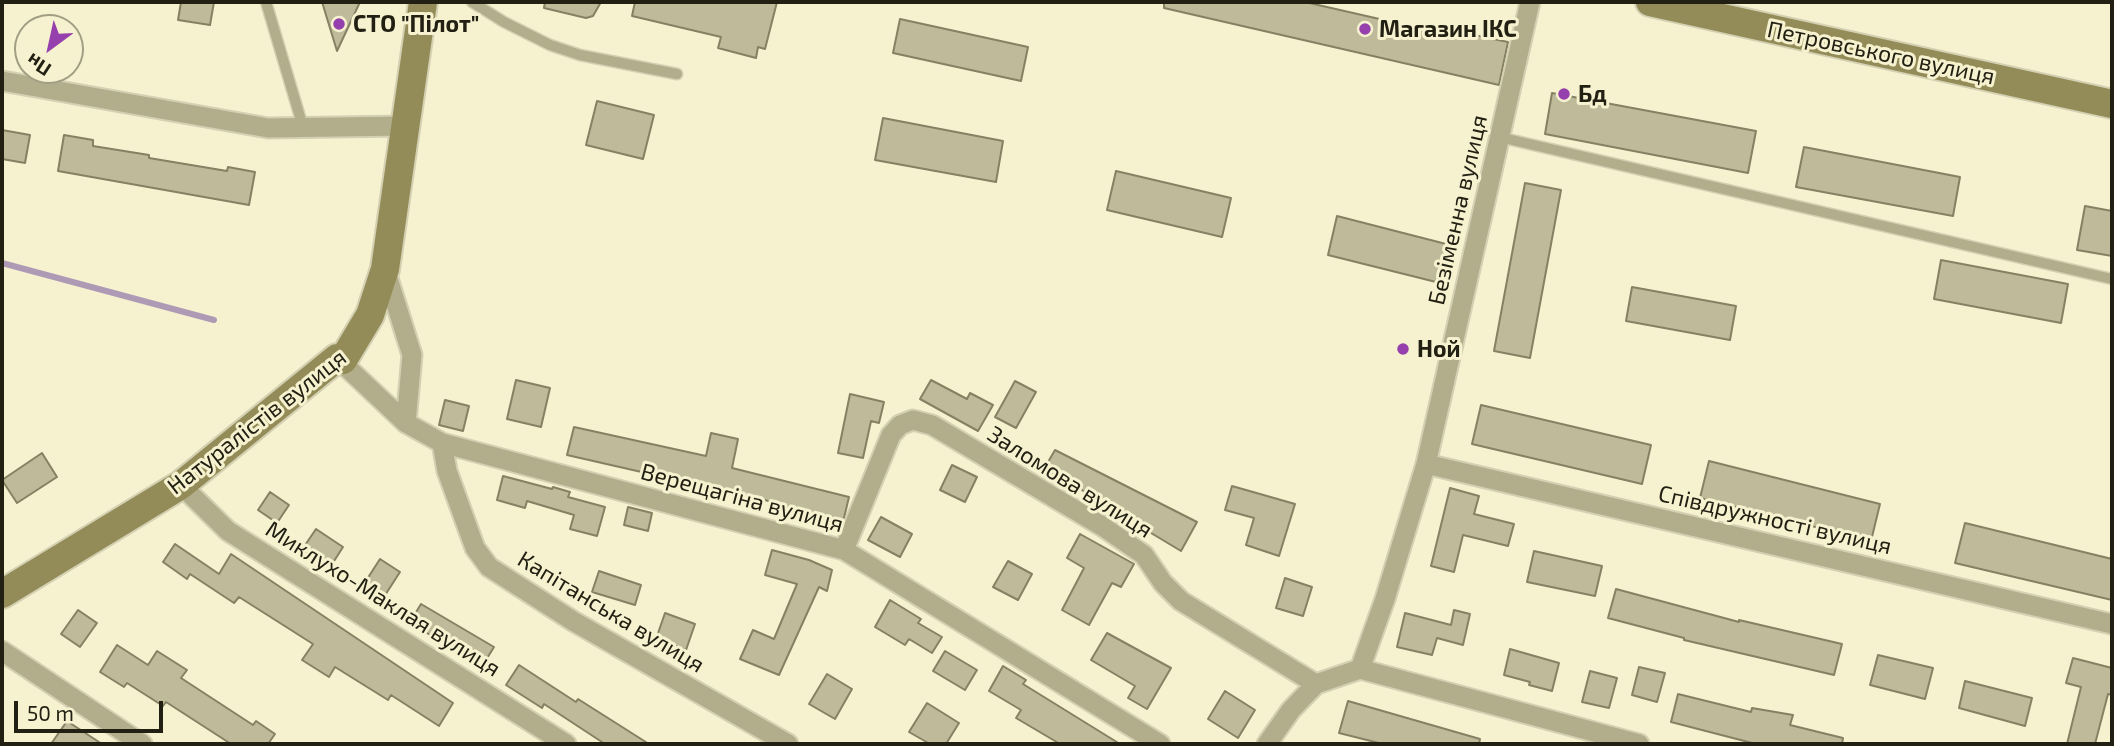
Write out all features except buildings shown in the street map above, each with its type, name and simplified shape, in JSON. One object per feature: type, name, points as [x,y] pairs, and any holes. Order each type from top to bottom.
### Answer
[{"type":"street","name":"Натуралістів вулиця","points":[[2,594],[181,485],[337,358],[343,360],[370,315],[385,269],[423,2]]},
{"type":"street","name":"Безіменна вулиця","points":[[1360,669],[1385,599],[1426,464],[1530,2]]},
{"type":"street","name":"Петровського вулиця","points":[[1650,2],[2112,104]]},
{"type":"street","points":[[2,80],[268,128],[405,126]]},
{"type":"street","points":[[385,269],[412,355],[406,423]]},
{"type":"street","name":"Верещагіна вулиця","points":[[337,358],[406,423],[442,443],[844,550],[1160,744]]},
{"type":"street","name":"Заломова вулиця","points":[[844,550],[891,435],[900,425],[913,419],[932,425],[1102,526],[1144,555],[1163,583],[1181,601],[1316,684]]},
{"type":"street","name":"Капітанська вулиця","points":[[442,443],[447,471],[475,548],[489,567],[573,621],[788,744]]},
{"type":"street","name":"Співдружності вулиця","points":[[1426,464],[2112,624]]},
{"type":"street","name":"Миклухо-Маклая вулиця","points":[[181,485],[228,531],[566,744]]},
{"type":"street","points":[[2,651],[142,744]]},
{"type":"street","points":[[1267,744],[1291,710],[1316,684],[1360,669],[1639,744]]},
{"type":"lane","points":[[266,2],[303,127]]},
{"type":"lane","points":[[472,2],[550,45],[580,55],[677,74]]},
{"type":"lane","points":[[1499,137],[2112,279]]},
{"type":"waterway","points":[[2,263],[214,320]]},
{"type":"place","name":"СТО \"Пілот\"","points":[[339,24]]},
{"type":"place","name":"Магазин ІКС","points":[[1365,29]]},
{"type":"place","name":"Бд","points":[[1564,94]]},
{"type":"place","name":"Ной","points":[[1403,349]]}]
